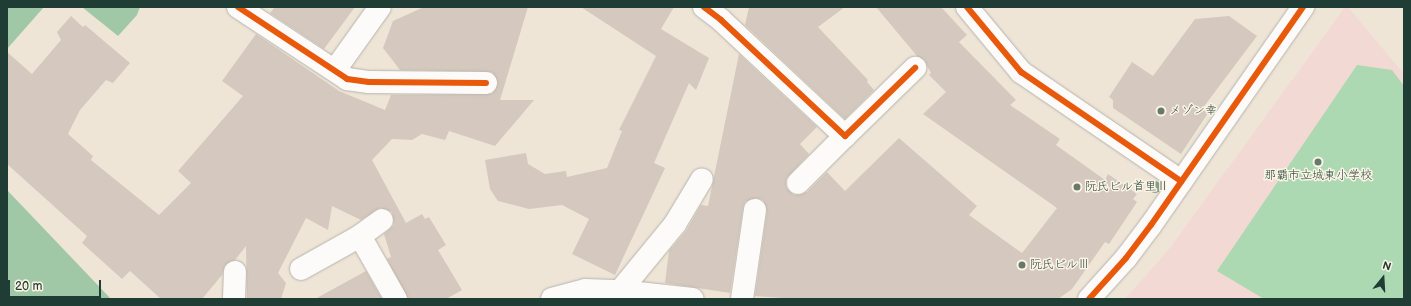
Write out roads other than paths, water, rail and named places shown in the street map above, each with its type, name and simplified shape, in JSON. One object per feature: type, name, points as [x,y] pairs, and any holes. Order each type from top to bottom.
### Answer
[{"type":"street","points":[[238,7],[347,78],[369,82],[486,84]]},
{"type":"street","points":[[335,70],[380,7]]},
{"type":"street","points":[[704,7],[721,20],[845,136]]},
{"type":"street","points":[[967,7],[1022,72],[1181,181]]},
{"type":"street","points":[[1089,299],[1126,258],[1303,7]]},
{"type":"street","points":[[798,184],[915,68]]},
{"type":"street","points":[[620,291],[674,224],[702,178]]},
{"type":"street","points":[[742,299],[755,210]]},
{"type":"street","points":[[301,270],[360,236],[382,220]]},
{"type":"street","points":[[360,236],[396,299]]},
{"type":"street","points":[[234,299],[235,272]]},
{"type":"street","points":[[552,299],[620,291],[694,299]]},
{"type":"place","name":"メゾン幸","points":[[1161,111]]},
{"type":"place","name":"那覇市立城東小学校","points":[[1318,162]]},
{"type":"place","name":"阮氏ビル首里Ⅱ","points":[[1077,187]]},
{"type":"place","name":"阮氏ビルⅢ","points":[[1022,265]]}]
